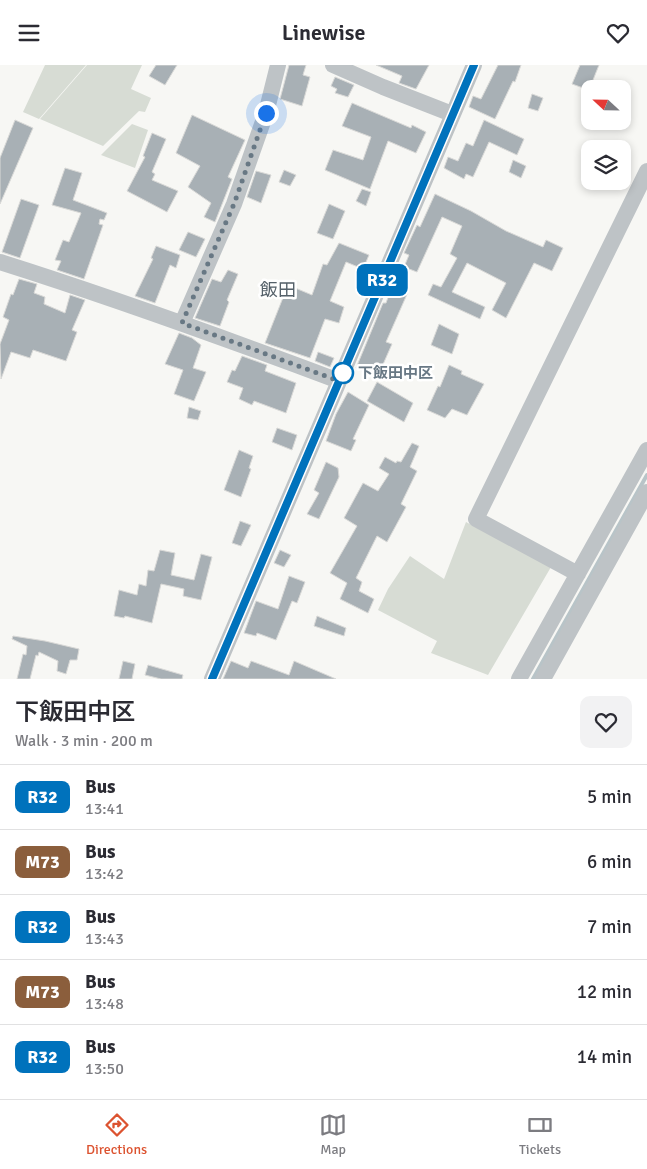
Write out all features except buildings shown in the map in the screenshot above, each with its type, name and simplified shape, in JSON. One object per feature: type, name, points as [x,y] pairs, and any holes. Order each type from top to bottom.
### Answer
[{"type":"street","points":[[182,323],[234,204],[266,113],[278,65]]},
{"type":"street","points":[[333,65],[382,87],[452,114]]},
{"type":"street","points":[[212,679],[474,65]]},
{"type":"street","points":[[578,574],[476,519],[647,171]]},
{"type":"street","points":[[0,262],[182,323],[339,381]]},
{"type":"street","points":[[519,679],[647,450]]},
{"type":"street","points":[[543,679],[647,492]]},
{"type":"shaded area","points":[[45,65],[86,65],[39,119],[23,112]]},
{"type":"shaded area","points":[[87,65],[142,65],[131,89],[151,98],[145,112],[139,111],[103,146],[40,119]]},
{"type":"shaded area","points":[[132,124],[148,130],[135,168],[101,155]]},
{"type":"shaded area","points":[[466,522],[551,567],[488,675],[431,653],[437,641],[378,610],[388,589],[410,556],[444,579]]},
{"type":"waterway","points":[[533,679],[647,475]]},
{"type":"bus line","name":"R32","points":[[212,679],[474,65]]},
{"type":"place","name":"下飯田中区","points":[[343,373]]},
{"type":"district","name":"飯田","points":[[278,290]]},
{"type":"route","points":[[266,113],[234,204],[182,323],[339,381],[343,373]]}]
